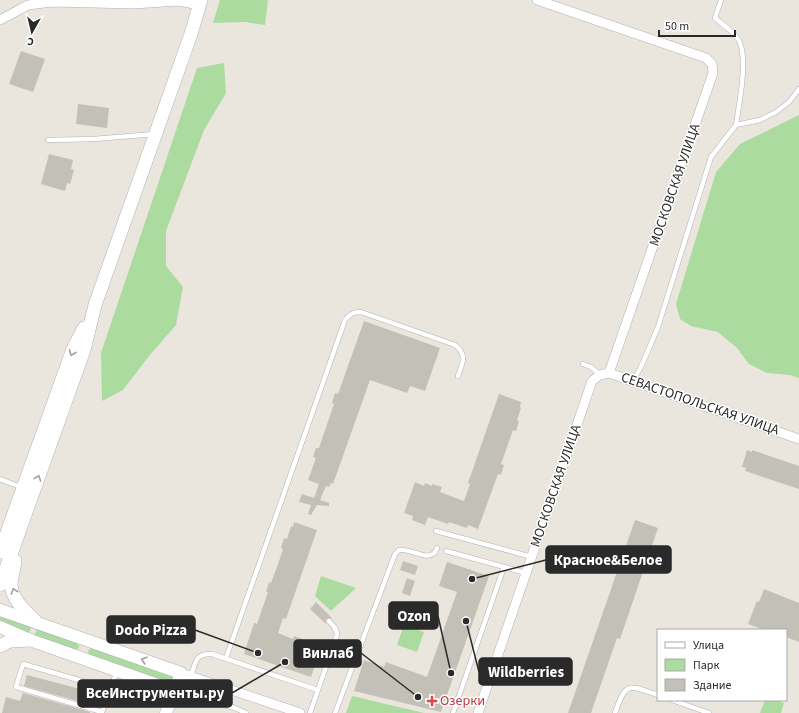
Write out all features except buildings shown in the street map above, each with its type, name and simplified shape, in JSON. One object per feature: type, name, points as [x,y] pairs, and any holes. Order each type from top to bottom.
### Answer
[{"type":"main road","points":[[0,585],[84,350],[95,305],[192,34],[200,3]]},
{"type":"main road","points":[[0,552],[73,349],[95,305]]},
{"type":"main road","points":[[19,529],[11,584],[15,597],[22,608],[36,622]]},
{"type":"main road","points":[[0,646],[10,641],[30,640]]},
{"type":"street","name":"МОСКОВСКАЯ УЛИЦА","points":[[478,713],[592,381],[605,374],[713,73],[712,64],[706,58],[537,0]]},
{"type":"street","points":[[0,20],[28,5],[52,2],[132,4],[179,1],[200,3]]},
{"type":"street","name":"СЕВАСТОПОЛЬСКАЯ УЛИЦА","points":[[605,374],[633,382],[799,439]]},
{"type":"street","points":[[0,610],[300,713]]},
{"type":"street","points":[[0,627],[30,640],[174,691],[197,685],[221,686]]},
{"type":"street","points":[[80,658],[86,640]]},
{"type":"street","points":[[166,713],[174,691],[186,675]]},
{"type":"lane","points":[[633,382],[642,367],[658,327],[711,157],[736,125],[743,67],[742,49],[738,38],[715,18],[721,0]]},
{"type":"lane","points":[[736,125],[760,120],[776,112],[789,102],[799,89]]},
{"type":"lane","points":[[48,140],[94,139],[156,134]]},
{"type":"lane","points":[[226,658],[345,320],[349,315],[355,312],[361,312],[455,345],[460,349],[463,355],[463,362],[458,376]]},
{"type":"lane","points":[[583,364],[605,374]]},
{"type":"lane","points":[[0,479],[23,488]]},
{"type":"lane","points":[[436,531],[532,557]]},
{"type":"lane","points":[[334,713],[395,554],[399,550],[406,549],[425,556],[431,556],[437,548]]},
{"type":"lane","points":[[446,551],[526,573]]},
{"type":"lane","points":[[453,713],[504,567]]},
{"type":"lane","points":[[310,713],[337,635],[337,631],[329,621]]},
{"type":"lane","points":[[186,675],[198,656],[204,653],[226,658],[318,690]]},
{"type":"lane","points":[[110,689],[23,664],[16,687],[102,712],[117,671]]},
{"type":"lane","points":[[615,713],[622,694],[627,688],[635,687],[657,695]]},
{"type":"lane","points":[[174,691],[235,708],[246,713]]},
{"type":"lane","points":[[675,701],[709,713]]},
{"type":"green space","points":[[220,0],[268,0],[265,25],[245,22],[213,23]]},
{"type":"green space","points":[[224,63],[226,93],[204,130],[166,231],[166,266],[183,287],[176,325],[149,356],[123,390],[102,401],[101,353],[197,68]]},
{"type":"green space","points":[[799,115],[799,378],[790,375],[767,373],[749,364],[737,348],[718,332],[691,326],[680,319],[676,304],[716,172],[740,144]]},
{"type":"green space","points":[[321,576],[356,588],[331,611],[315,596]]},
{"type":"green space","points":[[0,617],[31,627],[29,634],[0,623]]},
{"type":"green space","points":[[404,625],[424,632],[417,652],[397,645]]},
{"type":"green space","points":[[37,629],[76,643],[79,648],[76,650],[34,636]]},
{"type":"green space","points":[[91,648],[173,676],[174,678],[172,684],[88,655],[88,651]]},
{"type":"green space","points":[[352,696],[424,713],[346,713]]},
{"type":"green space","points":[[765,701],[779,701],[784,703],[781,713],[760,713]]},
{"type":"place","name":"Красное&Белое","points":[[472,579]]},
{"type":"place","name":"Wildberries","points":[[466,621]]},
{"type":"place","name":"Dodo Pizza","points":[[258,653]]},
{"type":"place","name":"ВсеИнструменты.ру","points":[[285,662]]},
{"type":"place","name":"Ozon","points":[[451,673]]},
{"type":"place","name":"Винлаб","points":[[418,697]]},
{"type":"place","name":"Озерки","points":[[432,701]]}]
